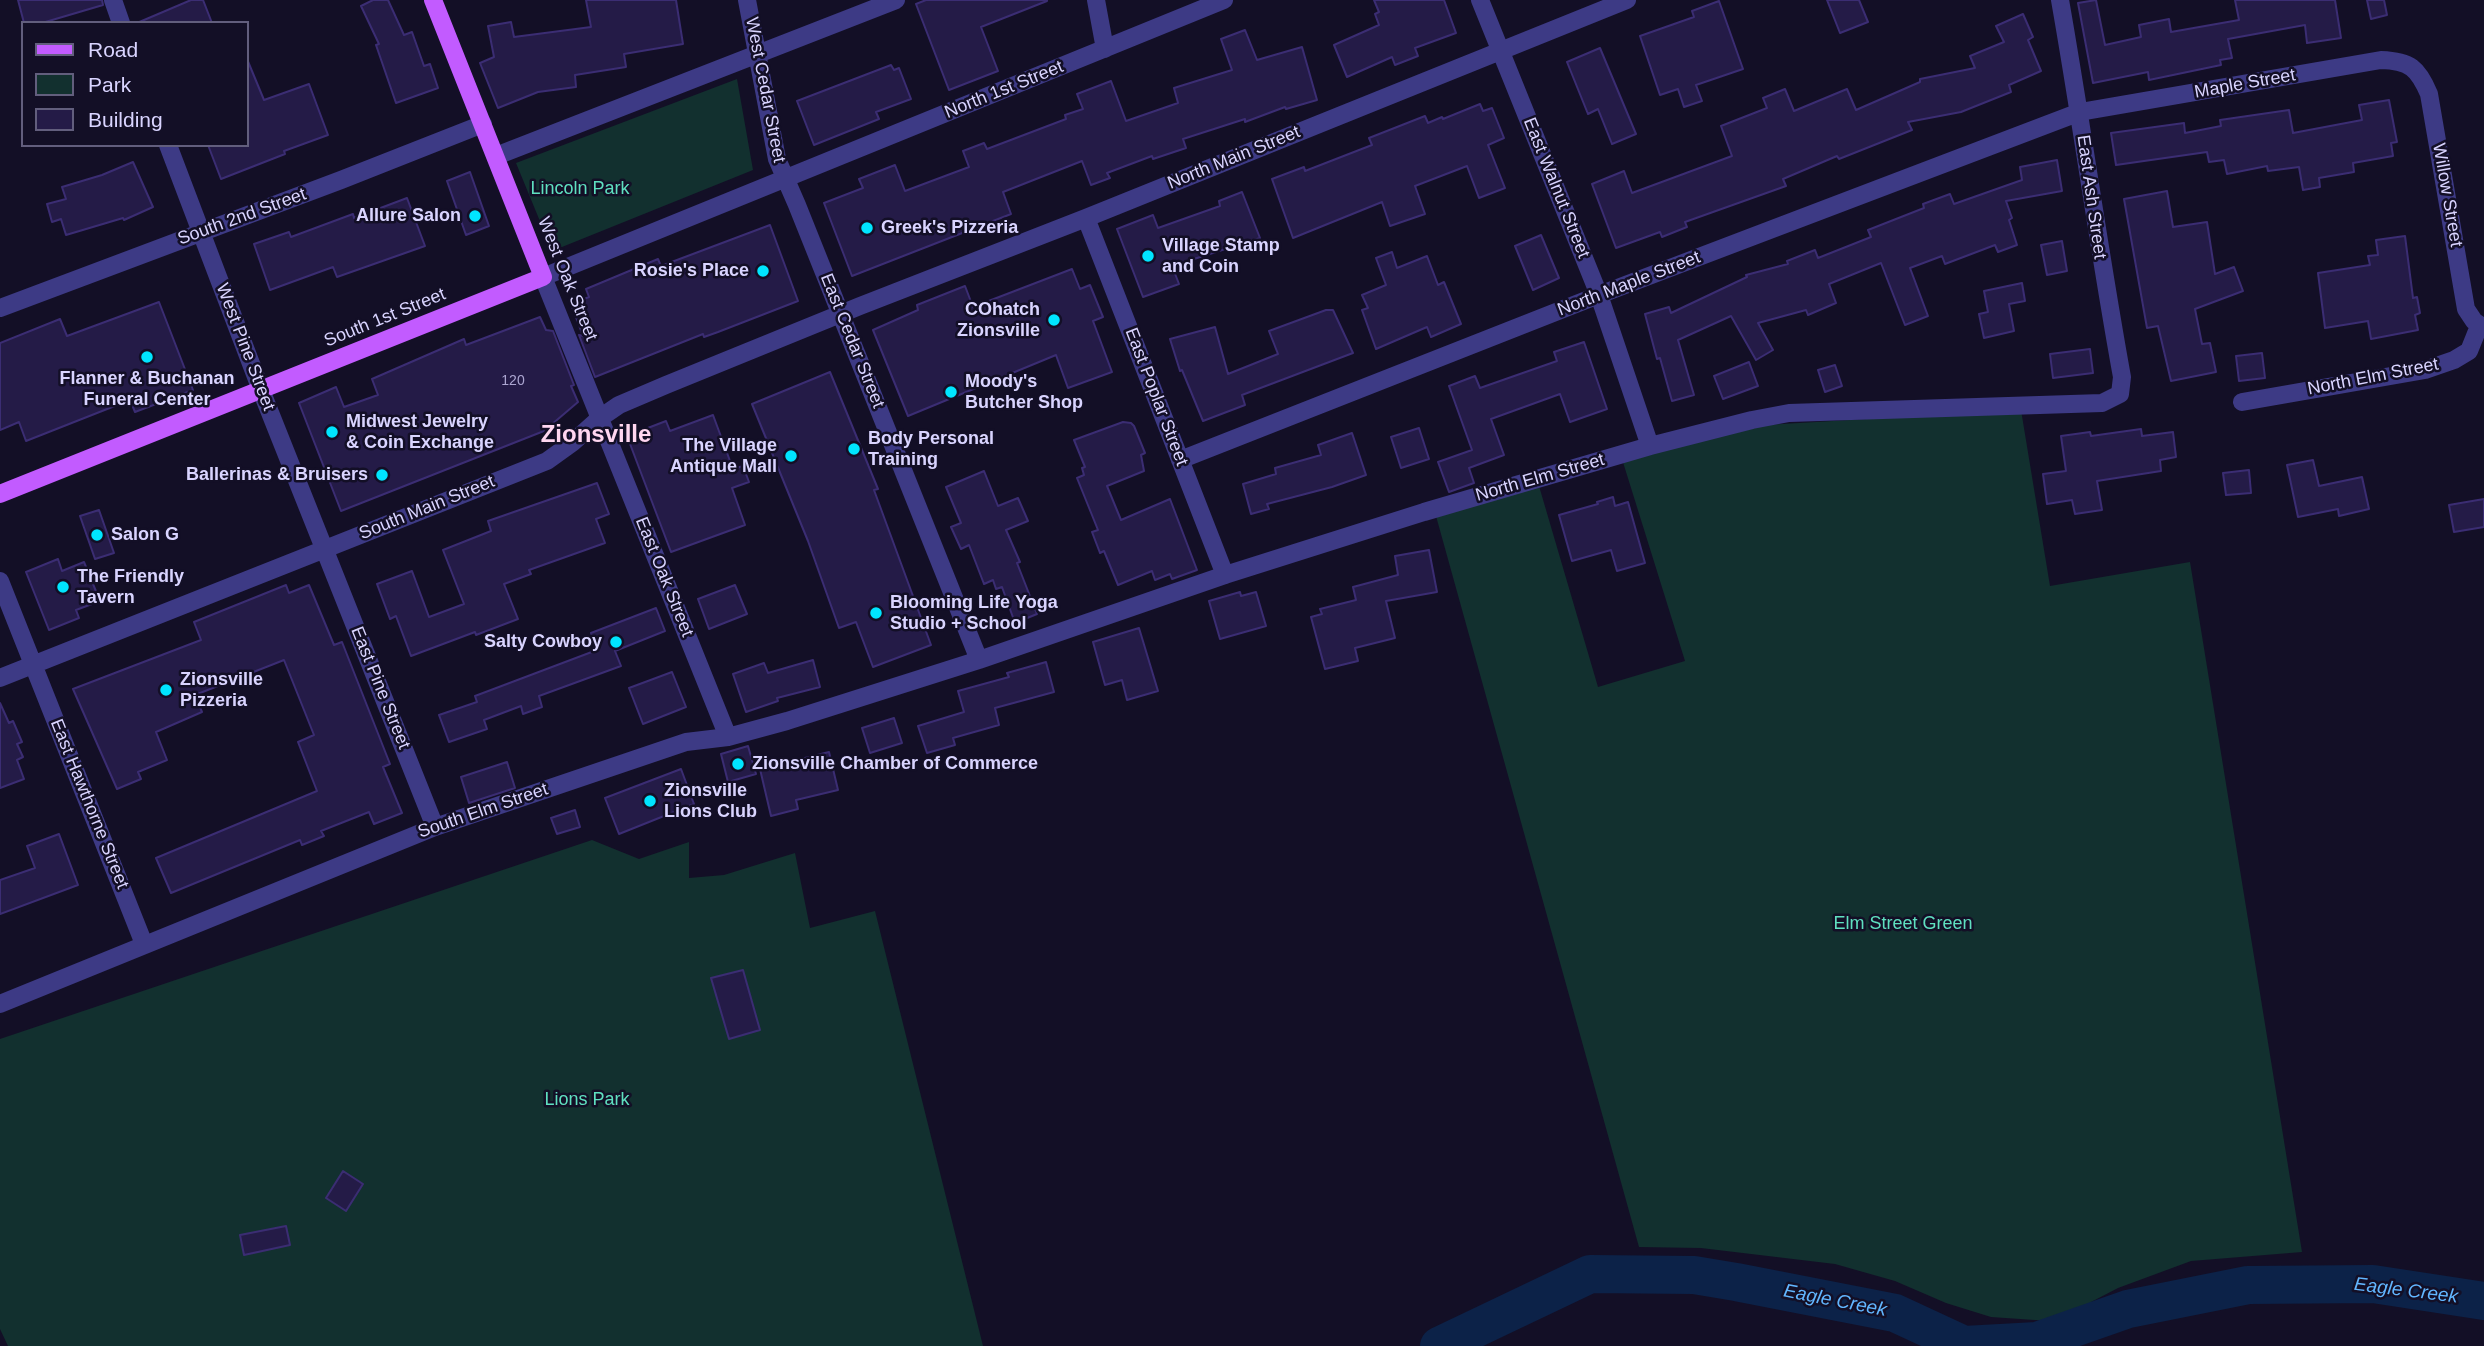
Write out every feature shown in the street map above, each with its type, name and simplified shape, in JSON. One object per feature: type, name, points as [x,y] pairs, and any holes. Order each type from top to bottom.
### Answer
[{"type":"main road","name":"West Oak Street","points":[[433,0],[543,277]]},
{"type":"main road","name":"South 1st Street","points":[[0,494],[543,277]]},
{"type":"street","points":[[113,0],[120,21]]},
{"type":"street","name":"West Cedar Street","points":[[747,0],[777,159],[785,179]]},
{"type":"street","points":[[496,156],[896,0]]},
{"type":"street","points":[[1096,0],[1105,49]]},
{"type":"street","name":"North 1st Street","points":[[785,179],[1224,0]]},
{"type":"street","name":"East Walnut Street","points":[[1480,0],[1600,295],[1650,446]]},
{"type":"street","name":"North Main Street","points":[[840,314],[1627,0]]},
{"type":"street","name":"East Ash Street","points":[[2060,0],[2080,112],[2102,272],[2122,377],[2120,394]]},
{"type":"street","name":"Maple Street","points":[[2080,112],[2381,60],[2410,65]]},
{"type":"street","name":"Willow Street","points":[[2410,65],[2418,73],[2429,94],[2466,309],[2482,327]]},
{"type":"street","name":"North Maple Street","points":[[1180,460],[1600,295],[2080,112]]},
{"type":"street","name":"South 2nd Street","points":[[0,308],[483,124]]},
{"type":"street","name":"West Pine Street","points":[[169,147],[261,390],[326,549]]},
{"type":"street","name":"South 1st Street","points":[[543,277],[785,179]]},
{"type":"street","name":"East Cedar Street","points":[[785,179],[979,660]]},
{"type":"street","name":"East Poplar Street","points":[[1086,218],[1225,575]]},
{"type":"street","name":"West Oak Street","points":[[543,277],[600,418]]},
{"type":"street","name":"South Main Street","points":[[0,678],[547,461],[619,405],[840,314]]},
{"type":"street","name":"North Elm Street","points":[[2242,402],[2425,370],[2454,360],[2469,351],[2482,327]]},
{"type":"street","name":"North Elm Street","points":[[979,660],[1225,575],[1424,512],[1752,419],[1789,413],[2102,403],[2120,394]]},
{"type":"street","name":"East Oak Street","points":[[600,418],[728,737]]},
{"type":"street","name":"East Pine Street","points":[[326,549],[435,827]]},
{"type":"street","name":"East Hawthorne Street","points":[[0,580],[144,944]]},
{"type":"street","name":"South Elm Street","points":[[0,1004],[435,827],[686,742],[728,737],[979,660]]},
{"type":"green space","name":"Lincoln Park","points":[[737,79],[753,170],[557,249],[551,248],[516,163]]},
{"type":"green space","name":"Elm Street Green","points":[[2021,410],[2050,586],[2190,562],[2302,1252],[2191,1261],[2118,1288],[2091,1302],[2064,1322],[1991,1317],[1946,1303],[1895,1281],[1835,1264],[1701,1248],[1639,1247],[1436,516],[1539,486],[1598,687],[1685,661],[1622,459],[1765,425]]},
{"type":"green space","name":"Lions Park","points":[[592,840],[639,859],[689,842],[689,878],[724,875],[795,853],[810,928],[875,911],[983,1346],[8,1346],[0,1329],[0,1039]]},
{"type":"building","points":[[18,0],[102,0],[103,5],[49,21],[23,21]]},
{"type":"building","points":[[191,0],[203,0],[211,21],[142,21]]},
{"type":"building","points":[[373,0],[388,0],[404,35],[412,32],[424,66],[430,64],[438,88],[396,103],[376,45],[379,44],[361,6]]},
{"type":"building","points":[[586,0],[676,0],[683,44],[624,54],[626,67],[575,75],[576,87],[538,92],[498,108],[480,63],[494,57],[488,26],[511,22],[514,37],[591,27]]},
{"type":"building","points":[[926,0],[1047,1],[981,27],[998,71],[949,90],[916,4]]},
{"type":"building","points":[[1374,0],[1444,0],[1456,33],[1415,48],[1418,56],[1395,65],[1392,57],[1347,77],[1334,45],[1379,25],[1375,14],[1379,12]]},
{"type":"building","points":[[1827,0],[1859,0],[1868,22],[1840,33]]},
{"type":"building","points":[[2096,0],[2105,45],[2141,37],[2139,25],[2169,19],[2171,32],[2239,20],[2235,0],[2335,0],[2341,38],[2307,43],[2305,25],[2228,39],[2232,58],[2220,60],[2221,65],[2149,80],[2148,72],[2093,83],[2078,3]]},
{"type":"building","points":[[2367,0],[2384,0],[2387,15],[2371,19]]},
{"type":"building","points":[[1719,1],[1743,69],[1696,85],[1702,101],[1684,107],[1678,89],[1660,95],[1640,36],[1694,17],[1692,11]]},
{"type":"building","points":[[2023,14],[2033,37],[2028,40],[2041,71],[2009,85],[2011,92],[1961,112],[1908,122],[1912,130],[1839,159],[1837,156],[1783,179],[1786,186],[1685,222],[1687,227],[1662,237],[1660,232],[1616,248],[1592,184],[1624,171],[1632,193],[1732,156],[1721,126],[1767,108],[1763,98],[1785,89],[1794,111],[1847,89],[1856,110],[1920,82],[1920,79],[1975,68],[1970,56],[2004,42],[1996,26]]},
{"type":"building","points":[[1245,30],[1257,60],[1302,47],[1317,100],[1286,109],[1285,107],[1245,122],[1245,119],[1183,139],[1186,148],[1153,159],[1152,156],[1107,173],[1110,178],[1091,185],[1082,161],[1003,192],[1011,214],[852,276],[824,203],[863,188],[859,179],[895,165],[905,191],[969,167],[963,151],[984,143],[987,149],[1066,119],[1065,115],[1083,109],[1077,94],[1111,81],[1126,121],[1178,103],[1174,88],[1232,70],[1221,39]]},
{"type":"building","points":[[1600,48],[1636,134],[1612,144],[1598,109],[1588,114],[1567,62]]},
{"type":"building","points":[[248,61],[264,100],[309,84],[328,135],[221,179],[209,147],[248,147]]},
{"type":"building","points":[[891,65],[894,70],[899,68],[911,99],[876,112],[879,119],[814,145],[797,101]]},
{"type":"building","points":[[2389,100],[2397,142],[2391,143],[2393,156],[2353,163],[2354,172],[2319,178],[2320,187],[2303,190],[2299,167],[2268,171],[2267,166],[2227,174],[2224,160],[2209,162],[2207,152],[2116,165],[2111,133],[2184,123],[2185,133],[2221,126],[2220,120],[2289,110],[2293,133],[2362,120],[2359,105]]},
{"type":"building","points":[[1480,104],[1483,111],[1492,108],[1504,138],[1488,145],[1505,188],[1479,198],[1467,166],[1415,186],[1425,214],[1390,226],[1382,202],[1293,238],[1272,179],[1304,167],[1305,171],[1372,145],[1369,138],[1425,116],[1428,123]]},
{"type":"building","points":[[2057,160],[2062,191],[2006,201],[2017,245],[1998,252],[1995,245],[1945,264],[1942,256],[1910,268],[1928,316],[1905,325],[1881,263],[1829,284],[1836,303],[1808,315],[1806,310],[1758,323],[1773,350],[1756,360],[1731,316],[1678,340],[1694,395],[1672,401],[1645,314],[1669,307],[1671,313],[1747,277],[1746,275],[1788,264],[1787,261],[1815,250],[1818,258],[1871,237],[1868,230],[1924,208],[1923,204],[1950,194],[1954,204],[2022,180],[2020,167]]},
{"type":"building","points":[[133,162],[153,207],[124,220],[123,218],[66,235],[61,219],[52,222],[47,204],[66,199],[62,187]]},
{"type":"building","points":[[470,172],[489,226],[466,235],[447,181]]},
{"type":"building","points":[[2167,191],[2173,227],[2207,222],[2215,274],[2234,267],[2243,291],[2195,309],[2202,344],[2210,343],[2216,372],[2171,381],[2158,326],[2147,328],[2124,199]]},
{"type":"building","points":[[1242,192],[1260,238],[1172,266],[1179,284],[1143,297],[1117,229],[1153,215],[1158,228],[1220,206],[1219,201]]},
{"type":"building","points":[[407,198],[425,246],[337,277],[333,267],[270,290],[254,244],[289,232],[291,237]]},
{"type":"building","points":[[770,225],[798,301],[704,337],[703,334],[595,377],[571,304],[589,297],[586,289],[658,259],[661,266]]},
{"type":"building","points":[[1541,235],[1559,278],[1533,290],[1515,246]]},
{"type":"building","points":[[2405,236],[2413,298],[2417,297],[2420,313],[2415,315],[2418,330],[2371,339],[2368,321],[2325,328],[2318,273],[2370,265],[2368,256],[2378,255],[2376,240]]},
{"type":"building","points":[[2062,241],[2067,271],[2047,275],[2041,245]]},
{"type":"building","points":[[1392,252],[1397,268],[1427,256],[1438,285],[1444,282],[1461,324],[1431,337],[1427,327],[1376,349],[1362,310],[1368,308],[1362,295],[1386,285],[1376,258]]},
{"type":"building","points":[[1072,269],[1080,289],[1090,285],[1103,317],[1093,321],[1112,372],[1068,388],[1056,355],[908,416],[873,330],[918,310],[917,305],[965,286],[973,307]]},
{"type":"building","points":[[2022,283],[2025,301],[2009,304],[2014,331],[1984,338],[1979,314],[1988,312],[1984,291]]},
{"type":"building","points":[[159,302],[193,390],[135,412],[130,400],[26,441],[19,422],[0,430],[0,343],[60,319],[67,336]]},
{"type":"building","points":[[1326,310],[1333,310],[1353,353],[1242,395],[1245,405],[1203,421],[1182,370],[1180,371],[1170,339],[1215,327],[1228,374],[1278,354],[1269,331]]},
{"type":"building","points":[[540,317],[546,330],[553,331],[578,402],[544,431],[341,511],[299,403],[336,387],[344,407],[378,395],[372,379],[464,339],[466,345]]},
{"type":"building","points":[[1584,342],[1607,409],[1570,422],[1560,394],[1491,419],[1504,455],[1469,468],[1474,483],[1449,492],[1438,462],[1472,450],[1449,386],[1475,376],[1480,388],[1557,361],[1554,352]]},
{"type":"building","points":[[2090,349],[2093,373],[2053,378],[2050,354]]},
{"type":"building","points":[[2262,353],[2265,378],[2239,381],[2236,356]]},
{"type":"building","points":[[1749,362],[1758,386],[1723,399],[1714,376]]},
{"type":"building","points":[[1835,365],[1842,386],[1825,392],[1818,370]]},
{"type":"building","points":[[830,372],[878,489],[874,490],[931,645],[873,667],[856,622],[839,628],[808,541],[752,404]]},
{"type":"building","points":[[713,415],[733,469],[743,466],[749,482],[732,488],[745,525],[671,552],[627,436],[666,421],[670,431]]},
{"type":"building","points":[[1123,422],[1134,426],[1145,453],[1141,455],[1144,471],[1107,486],[1121,520],[1170,499],[1197,570],[1172,579],[1170,574],[1155,580],[1152,571],[1118,585],[1104,551],[1100,553],[1092,532],[1098,530],[1077,478],[1084,475],[1082,468],[1085,467],[1074,440]]},
{"type":"building","points":[[1419,428],[1429,459],[1401,468],[1391,437]]},
{"type":"building","points":[[2141,429],[2142,436],[2173,432],[2176,457],[2160,460],[2161,471],[2097,481],[2102,510],[2075,514],[2072,500],[2047,504],[2043,474],[2066,471],[2061,436],[2090,432],[2091,436]]},
{"type":"building","points":[[1352,433],[1366,475],[1267,504],[1269,509],[1251,514],[1243,484],[1276,474],[1275,468],[1321,455],[1318,445]]},
{"type":"building","points":[[2313,460],[2319,486],[2362,477],[2369,509],[2339,516],[2338,509],[2298,517],[2287,465]]},
{"type":"building","points":[[2249,470],[2251,493],[2226,495],[2223,473]]},
{"type":"building","points":[[984,471],[998,506],[1018,498],[1028,521],[1006,530],[1037,614],[1015,623],[1002,587],[996,589],[993,580],[984,584],[969,545],[961,549],[951,527],[961,523],[946,487]]},
{"type":"building","points":[[597,483],[609,514],[596,519],[605,543],[529,570],[531,574],[504,584],[518,619],[411,656],[396,616],[390,619],[377,584],[412,571],[429,617],[464,604],[443,550],[491,531],[488,521]]},
{"type":"building","points":[[1613,497],[1615,506],[1628,502],[1645,563],[1617,571],[1611,550],[1572,561],[1559,515]]},
{"type":"building","points":[[2484,499],[2484,527],[2454,532],[2449,505]]},
{"type":"building","name":"Salon G","points":[[99,510],[114,553],[95,559],[80,516]]},
{"type":"building","points":[[1429,550],[1437,592],[1386,601],[1395,638],[1355,648],[1358,661],[1325,669],[1311,617],[1322,614],[1320,609],[1356,600],[1353,587],[1398,575],[1395,556]]},
{"type":"building","name":"The Friendly Tavern","points":[[58,559],[62,571],[84,562],[100,601],[76,610],[79,618],[49,630],[26,572]]},
{"type":"building","points":[[286,585],[289,593],[309,585],[334,645],[342,642],[390,764],[383,767],[402,813],[374,824],[369,812],[321,831],[324,836],[302,845],[300,840],[171,893],[156,858],[317,791],[298,742],[314,735],[284,660],[195,695],[202,712],[156,732],[167,760],[138,772],[141,779],[117,789],[73,689],[201,640],[194,622]]},
{"type":"building","points":[[735,585],[747,614],[709,629],[698,599]]},
{"type":"building","points":[[1240,592],[1241,596],[1256,592],[1266,626],[1220,639],[1209,601]]},
{"type":"building","points":[[656,608],[665,631],[615,651],[621,666],[539,696],[542,707],[523,714],[521,706],[484,720],[487,729],[449,742],[439,715],[477,702],[475,696],[597,650],[591,633]]},
{"type":"building","points":[[1139,628],[1158,691],[1127,700],[1122,680],[1105,685],[1093,642]]},
{"type":"building","points":[[813,660],[820,687],[777,698],[778,701],[746,712],[733,674],[764,663],[768,673]]},
{"type":"building","points":[[1046,662],[1054,692],[995,708],[999,725],[953,738],[955,745],[927,753],[918,726],[964,712],[958,691],[1009,677],[1007,673]]},
{"type":"building","points":[[672,672],[686,707],[643,724],[629,688]]},
{"type":"building","points":[[0,703],[9,723],[13,721],[22,742],[17,744],[23,757],[17,760],[24,779],[0,788]]},
{"type":"building","points":[[894,718],[902,743],[870,753],[862,728]]},
{"type":"building","name":"Zionsville Chamber of Commerce","points":[[748,746],[756,774],[728,782],[721,754]]},
{"type":"building","points":[[829,752],[838,790],[796,800],[798,809],[771,816],[760,769]]},
{"type":"building","points":[[507,762],[515,788],[469,803],[461,777]]},
{"type":"building","name":"Zionsville Lions Club","points":[[681,769],[694,804],[619,834],[605,798]]},
{"type":"building","points":[[575,810],[580,827],[557,834],[551,818]]},
{"type":"building","points":[[59,834],[78,885],[0,914],[0,880],[35,868],[27,846]]},
{"type":"building","points":[[743,970],[760,1030],[729,1039],[711,978]]},
{"type":"building","points":[[343,1171],[363,1184],[346,1211],[326,1198]]},
{"type":"building","points":[[286,1226],[290,1245],[244,1255],[240,1235]]},
{"type":"waterway","name":"Eagle Creek","points":[[1439,1346],[1590,1274],[1694,1275],[1736,1282],[1895,1313],[1964,1345],[2037,1341],[2128,1309],[2248,1285],[2373,1284],[2484,1301]]},
{"type":"place","name":"Allure Salon","points":[[475,216]]},
{"type":"place","name":"Greek's Pizzeria","points":[[867,228]]},
{"type":"place","name":"Village Stamp and Coin","points":[[1148,256]]},
{"type":"place","name":"Rosie's Place","points":[[763,271]]},
{"type":"place","name":"COhatch Zionsville","points":[[1054,320]]},
{"type":"place","name":"Flanner & Buchanan Funeral Center","points":[[147,357]]},
{"type":"place","name":"Moody's Butcher Shop","points":[[951,392]]},
{"type":"place","name":"Midwest Jewelry & Coin Exchange","points":[[332,432]]},
{"type":"place","name":"Body Personal Training","points":[[854,449]]},
{"type":"place","name":"The Village Antique Mall","points":[[791,456]]},
{"type":"place","name":"Ballerinas & Bruisers","points":[[382,475]]},
{"type":"place","name":"Salon G","points":[[97,535]]},
{"type":"place","name":"The Friendly Tavern","points":[[63,587]]},
{"type":"place","name":"Blooming Life Yoga Studio + School","points":[[876,613]]},
{"type":"place","name":"Salty Cowboy","points":[[616,642]]},
{"type":"place","name":"Zionsville Pizzeria","points":[[166,690]]},
{"type":"place","name":"Zionsville Chamber of Commerce","points":[[738,764]]},
{"type":"place","name":"Zionsville Lions Club","points":[[650,801]]},
{"type":"district","name":"Zionsville","points":[[596,435]]}]
